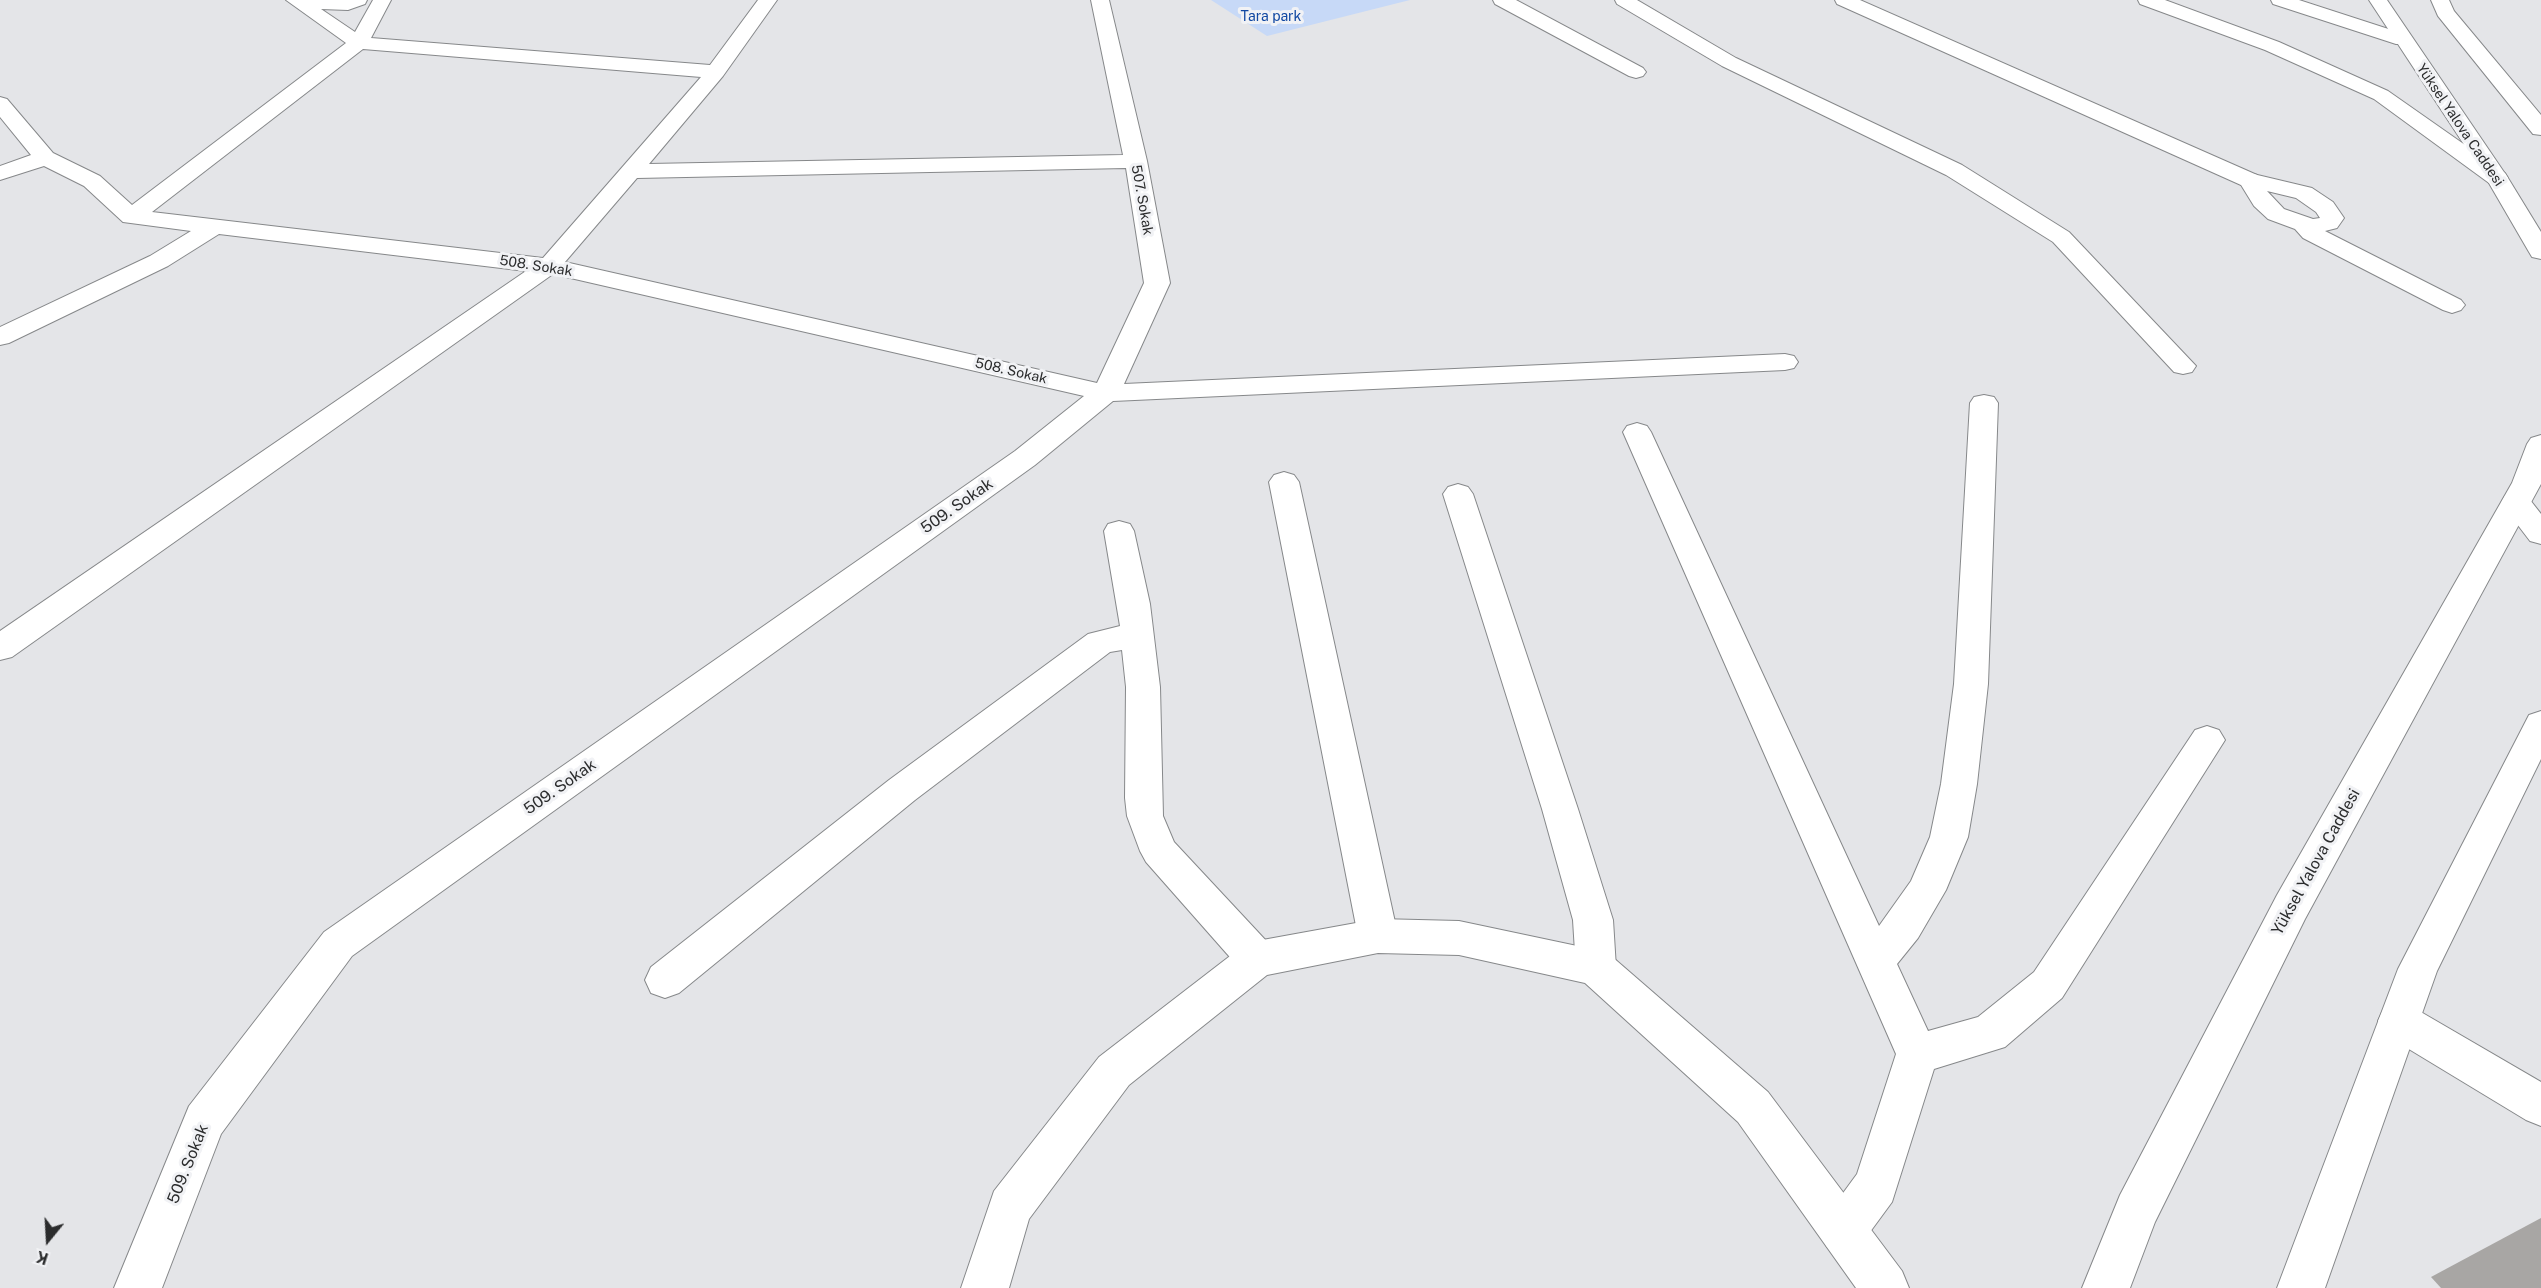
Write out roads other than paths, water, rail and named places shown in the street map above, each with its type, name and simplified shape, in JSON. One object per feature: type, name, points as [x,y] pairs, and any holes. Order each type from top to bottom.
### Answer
[{"type":"street","points":[[295,0],[359,43],[716,72]]},
{"type":"street","points":[[303,0],[330,4],[358,0]]},
{"type":"street","points":[[0,103],[45,158],[92,182],[131,217],[359,43],[382,0]]},
{"type":"street","points":[[0,648],[549,266],[716,72],[768,0]]},
{"type":"street","name":"507. Sokak","points":[[1100,0],[1136,161],[1157,283],[1107,393]]},
{"type":"street","points":[[1502,0],[1636,72]]},
{"type":"street","points":[[1624,0],[1728,62],[1954,170],[2061,237],[2183,366]]},
{"type":"street","points":[[1844,0],[2249,180],[2256,195],[2276,214],[2304,224],[2311,233],[2452,305]]},
{"type":"street","points":[[2147,0],[2272,46],[2381,95],[2496,178]]},
{"type":"street","points":[[2280,0],[2403,40]]},
{"type":"street","name":"Yüksel Yalova Caddesi","points":[[2378,0],[2496,178],[2541,252]]},
{"type":"street","points":[[2440,0],[2445,12],[2541,129]]},
{"type":"street","points":[[0,173],[45,158]]},
{"type":"street","points":[[629,171],[1136,161]]},
{"type":"street","name":"508. Sokak","points":[[131,217],[549,266],[1107,393],[1785,362]]},
{"type":"street","points":[[0,338],[159,261],[214,227]]},
{"type":"street","name":"509. Sokak","points":[[138,1288],[204,1121],[338,944],[1025,459],[1107,393]]},
{"type":"street","points":[[1875,960],[1904,926],[1927,890],[1949,837],[1959,784],[1971,684],[1984,403]]},
{"type":"street","points":[[1637,432],[1917,1054],[1876,1186],[1843,1231]]},
{"type":"street","name":"Yüksel Yalova Caddesi","points":[[2106,1288],[2136,1210],[2291,907],[2528,490],[2541,444]]},
{"type":"street","points":[[1284,482],[1378,936]]},
{"type":"street","points":[[2528,490],[2541,534]]},
{"type":"street","points":[[1458,494],[1560,809],[1593,920],[1596,968]]},
{"type":"street","points":[[1119,531],[1134,604],[1143,687],[1145,816],[1159,851],[1257,959]]},
{"type":"street","points":[[665,980],[902,790],[1100,643],[1137,634]]},
{"type":"street","points":[[2301,1288],[2418,969],[2541,724]]},
{"type":"street","points":[[1917,1054],[1990,1033],[2048,985],[2207,740]]},
{"type":"street","points":[[985,1288],[1010,1207],[1114,1071],[1257,959],[1378,936],[1459,938],[1596,968],[1753,1107],[1885,1288]]},
{"type":"street","points":[[2399,1021],[2541,1105]]},
{"type":"park label","name":"Tara park","points":[[1271,17]]}]
